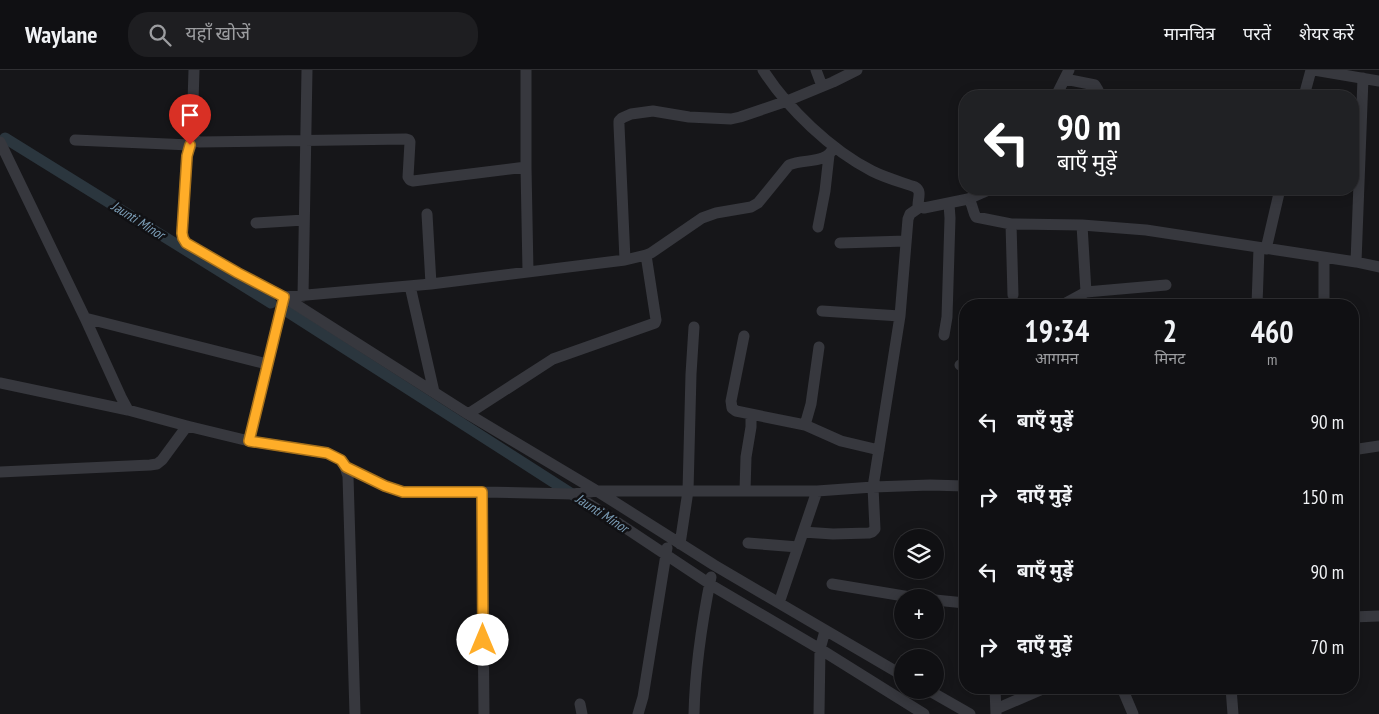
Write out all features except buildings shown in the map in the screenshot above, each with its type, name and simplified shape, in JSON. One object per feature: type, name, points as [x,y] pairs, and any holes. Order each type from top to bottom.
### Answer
[{"type":"street","points":[[194,70],[192,142],[187,156],[182,233],[186,243],[284,297],[468,414],[584,493],[712,574],[823,640],[894,671]]},
{"type":"street","points":[[303,296],[307,70]]},
{"type":"street","points":[[526,70],[528,272]]},
{"type":"street","points":[[763,70],[774,86],[832,151],[884,176],[916,186],[920,193],[918,202],[920,207]]},
{"type":"street","points":[[816,70],[822,86]]},
{"type":"street","points":[[625,260],[619,125],[619,121],[622,118],[631,114],[653,111],[688,117],[740,118],[787,101],[857,70]]},
{"type":"street","points":[[1306,90],[1312,70],[1379,81]]},
{"type":"street","points":[[1059,90],[1067,74],[1095,85],[1098,90]]},
{"type":"street","points":[[1359,183],[1363,78]]},
{"type":"street","points":[[75,140],[199,142],[406,139],[410,142],[408,177],[413,181],[526,167]]},
{"type":"street","points":[[0,142],[128,410]]},
{"type":"street","points":[[284,297],[431,284],[625,260],[646,255],[702,218],[716,213],[755,205],[789,165],[795,162],[824,158],[832,151]]},
{"type":"street","points":[[818,227],[832,151]]},
{"type":"street","points":[[803,532],[832,534],[872,532],[875,529],[873,487],[900,316],[908,220],[910,214],[920,207],[949,204],[977,195]]},
{"type":"street","points":[[1258,299],[1262,249],[1278,195]]},
{"type":"street","points":[[1356,262],[1359,195]]},
{"type":"street","points":[[968,199],[971,202],[972,210],[976,217],[1011,224],[1146,230],[1356,262],[1379,268]]},
{"type":"street","points":[[944,335],[947,317],[949,204]]},
{"type":"street","points":[[427,214],[431,284]]},
{"type":"street","points":[[256,223],[304,220]]},
{"type":"street","points":[[1011,224],[1013,295]]},
{"type":"street","points":[[1082,226],[1086,292]]},
{"type":"street","points":[[840,243],[906,241]]},
{"type":"street","points":[[468,414],[553,359],[655,323],[646,255]]},
{"type":"street","points":[[1324,258],[1324,299]]},
{"type":"street","points":[[1073,299],[1086,292],[1166,285]]},
{"type":"street","points":[[410,286],[434,392]]},
{"type":"street","points":[[249,441],[284,297]]},
{"type":"street","points":[[822,311],[900,316]]},
{"type":"street","points":[[85,318],[267,364]]},
{"type":"street","points":[[638,714],[643,697],[670,546],[688,490],[694,326]]},
{"type":"street","points":[[744,336],[731,405],[736,411],[805,425],[841,442],[879,450]]},
{"type":"street","points":[[805,425],[811,404],[819,347]]},
{"type":"street","points":[[0,383],[128,410],[249,441],[327,453],[341,460],[346,467],[348,476],[355,714]]},
{"type":"street","points":[[745,491],[746,457],[751,415]]},
{"type":"street","points":[[0,472],[157,464],[187,426]]},
{"type":"street","points":[[1359,449],[1379,446]]},
{"type":"street","points":[[346,467],[385,486],[403,492],[817,491],[873,487],[959,486]]},
{"type":"street","points":[[779,603],[817,491]]},
{"type":"street","points":[[482,492],[484,714]]},
{"type":"street","points":[[584,493],[712,574],[779,603],[823,640],[924,714]]},
{"type":"street","points":[[748,543],[798,547]]},
{"type":"street","points":[[694,714],[694,692],[712,574]]},
{"type":"street","points":[[832,584],[894,594]]},
{"type":"street","points":[[944,601],[959,602]]},
{"type":"street","points":[[1359,617],[1379,616]]},
{"type":"street","points":[[819,714],[823,640]]},
{"type":"street","points":[[995,694],[996,712],[1033,694]]},
{"type":"street","points":[[1125,694],[1133,714]]},
{"type":"street","points":[[1231,694],[1233,714]]},
{"type":"street","points":[[944,699],[970,714]]},
{"type":"waterway","name":"Jaunti Minor","points":[[5,138],[271,303]]},
{"type":"waterway","name":"Jaunti Minor","points":[[288,312],[575,496]]},
{"type":"route","points":[[190,145],[187,156],[182,233],[186,243],[284,297],[249,441],[327,453],[341,460],[346,467],[385,486],[403,492],[482,492],[483,640]]}]
